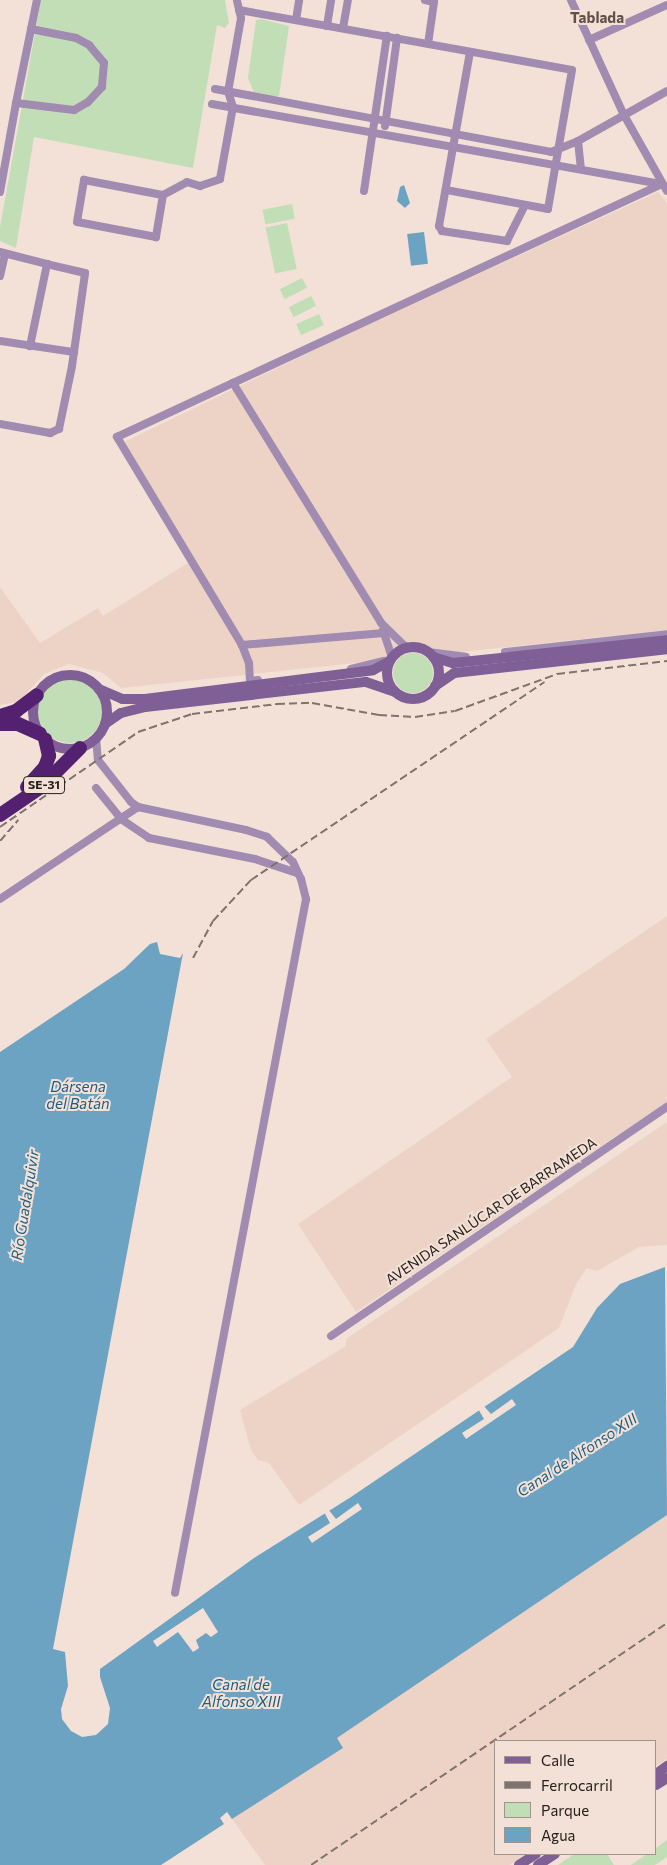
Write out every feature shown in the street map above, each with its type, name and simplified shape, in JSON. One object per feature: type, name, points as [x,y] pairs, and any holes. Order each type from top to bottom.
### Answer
[{"type":"highway","points":[[0,716],[16,711],[37,695]]},
{"type":"highway","points":[[0,724],[18,724],[43,737]]},
{"type":"highway","name":"SE-31","points":[[0,805],[34,782],[42,773],[49,756],[43,737]]},
{"type":"highway","name":"SE-31","points":[[0,815],[41,787],[80,748]]},
{"type":"main road","points":[[667,640],[454,663],[407,648],[373,670],[188,694],[122,700],[100,689],[88,679],[66,675],[46,683],[37,695],[33,712],[43,737],[62,748],[80,748],[96,738],[105,724],[121,712],[145,706],[366,682],[395,692],[403,697],[417,698],[454,673],[667,649]]},
{"type":"main road","points":[[430,655],[438,671],[435,686]]},
{"type":"main road","points":[[391,660],[388,680],[395,692]]},
{"type":"main road","points":[[100,689],[106,702],[105,724]]},
{"type":"main road","points":[[520,1865],[535,1855]]},
{"type":"main road","points":[[538,1865],[553,1855]]},
{"type":"street","points":[[0,192],[37,0]]},
{"type":"street","points":[[163,195],[156,237],[76,222],[84,180],[163,195],[187,182],[200,186],[220,179],[233,107],[228,92],[241,18],[237,0]]},
{"type":"street","points":[[296,20],[299,0]]},
{"type":"street","points":[[327,26],[331,0]]},
{"type":"street","points":[[343,28],[348,0]]},
{"type":"street","points":[[425,0],[434,2],[428,44]]},
{"type":"street","points":[[570,0],[624,115],[664,188]]},
{"type":"street","points":[[589,40],[667,5]]},
{"type":"street","points":[[239,10],[572,70],[560,149],[548,209],[446,190]]},
{"type":"street","points":[[16,103],[74,110],[88,102],[102,87],[104,63],[89,45],[76,38],[31,29]]},
{"type":"street","points":[[364,191],[387,36]]},
{"type":"street","points":[[384,133],[397,38]]},
{"type":"street","points":[[470,52],[457,135],[439,226],[442,231],[507,240],[525,205]]},
{"type":"street","points":[[215,89],[551,152],[578,141],[667,91]]},
{"type":"street","points":[[212,104],[581,168],[664,188]]},
{"type":"street","points":[[578,141],[581,168]]},
{"type":"street","points":[[250,681],[242,645],[117,437],[233,382],[664,188]]},
{"type":"street","points":[[0,276],[3,253],[85,273],[74,352],[58,428],[50,433],[0,424]]},
{"type":"street","points":[[30,346],[47,264]]},
{"type":"street","points":[[0,342],[74,352]]},
{"type":"street","points":[[233,382],[381,623],[407,648]]},
{"type":"street","points":[[188,694],[250,681],[350,669],[391,660],[381,623]]},
{"type":"street","points":[[242,645],[384,633]]},
{"type":"street","points":[[430,655],[458,658],[667,634]]},
{"type":"street","points":[[96,738],[98,760],[124,796],[138,807],[257,832],[287,855],[305,889],[305,911],[175,1593]]},
{"type":"street","points":[[96,788],[121,819],[149,838],[255,859],[297,873]]},
{"type":"street","points":[[0,899],[138,807]]},
{"type":"street","name":"AVENIDA SANLÚCAR DE BARRAMEDA","points":[[331,1336],[667,1107]]},
{"type":"shaded area","points":[[658,192],[667,203],[667,630],[121,688],[103,673],[69,664],[44,674],[20,701],[0,705],[0,587],[40,643],[98,608],[103,616],[194,559],[124,442],[360,328]]},
{"type":"shaded area","points":[[667,916],[667,1102],[356,1312],[298,1224],[512,1077],[486,1039]]},
{"type":"shaded area","points":[[667,1122],[667,1245],[639,1247],[597,1271],[587,1268],[576,1284],[559,1328],[299,1505],[269,1463],[258,1460],[251,1450],[240,1410],[346,1346],[346,1339]]},
{"type":"shaded area","points":[[667,1515],[667,1759],[657,1765],[657,1740],[494,1740],[494,1855],[524,1855],[509,1865],[265,1865],[232,1819],[343,1748],[336,1738]]},
{"type":"green space","points":[[41,0],[225,0],[229,23],[225,28],[217,25],[193,168],[34,137],[16,248],[0,241],[0,227]]},
{"type":"green space","points":[[261,19],[289,26],[279,96],[256,97],[248,78],[256,20]]},
{"type":"green space","points":[[292,204],[295,219],[265,224],[263,210]]},
{"type":"green space","points":[[287,223],[297,269],[275,274],[265,228]]},
{"type":"green space","points":[[302,278],[307,288],[285,299],[280,289]]},
{"type":"green space","points":[[311,296],[316,306],[294,317],[289,307]]},
{"type":"green space","points":[[319,314],[324,325],[301,335],[296,324]]},
{"type":"green space","points":[[417,653],[424,656],[430,662],[433,673],[432,681],[424,690],[417,693],[409,693],[402,690],[394,681],[393,669],[396,662],[405,654]]},
{"type":"green space","points":[[70,679],[82,681],[93,688],[100,699],[102,711],[100,723],[93,734],[82,741],[70,743],[58,741],[47,734],[40,723],[38,711],[40,699],[47,688],[58,681]]},
{"type":"green space","points":[[667,1840],[667,1857],[655,1865],[631,1865],[646,1855],[657,1855],[657,1847]]},
{"type":"green space","points":[[573,1855],[608,1855],[614,1865],[558,1865]]},
{"type":"water","points":[[404,185],[410,203],[405,208],[397,201],[400,187]]},
{"type":"water","points":[[424,232],[428,264],[411,266],[407,234]]},
{"type":"water","name":"Canal de Alfonso XIII","points":[[157,942],[160,954],[180,958],[183,953],[53,1649],[65,1652],[68,1686],[61,1709],[62,1719],[71,1731],[82,1737],[96,1735],[108,1724],[110,1708],[100,1677],[100,1669],[254,1558],[351,1497],[573,1347],[597,1308],[620,1284],[665,1267],[667,1515],[337,1738],[343,1748],[232,1819],[227,1812],[220,1818],[224,1824],[161,1865],[0,1865],[0,1052],[124,969],[150,944]]},
{"type":"pier","points":[[512,1399],[516,1405],[466,1439],[462,1433],[484,1419],[477,1407],[482,1404],[491,1414]]},
{"type":"pier","points":[[358,1503],[362,1509],[312,1543],[308,1537],[330,1523],[324,1512],[328,1509],[336,1519]]},
{"type":"pier","points":[[203,1608],[218,1632],[211,1637],[206,1633],[196,1640],[199,1648],[193,1652],[178,1632],[157,1647],[153,1641]]},
{"type":"railway","points":[[0,827],[138,732],[192,714],[277,704],[312,703],[379,715],[415,717],[455,711],[557,674],[667,661]]},
{"type":"railway","points":[[193,958],[213,921],[251,880],[545,682]]},
{"type":"railway","points":[[0,841],[18,820]]},
{"type":"railway","points":[[495,1740],[667,1623]]},
{"type":"railway","points":[[311,1865],[494,1741]]},
{"type":"district","name":"Tablada","points":[[597,18]]},
{"type":"water label","name":"Dársena del Batán","points":[[78,1094]]},
{"type":"water label","name":"Río Guadalquivir","points":[[25,1205]]}]
